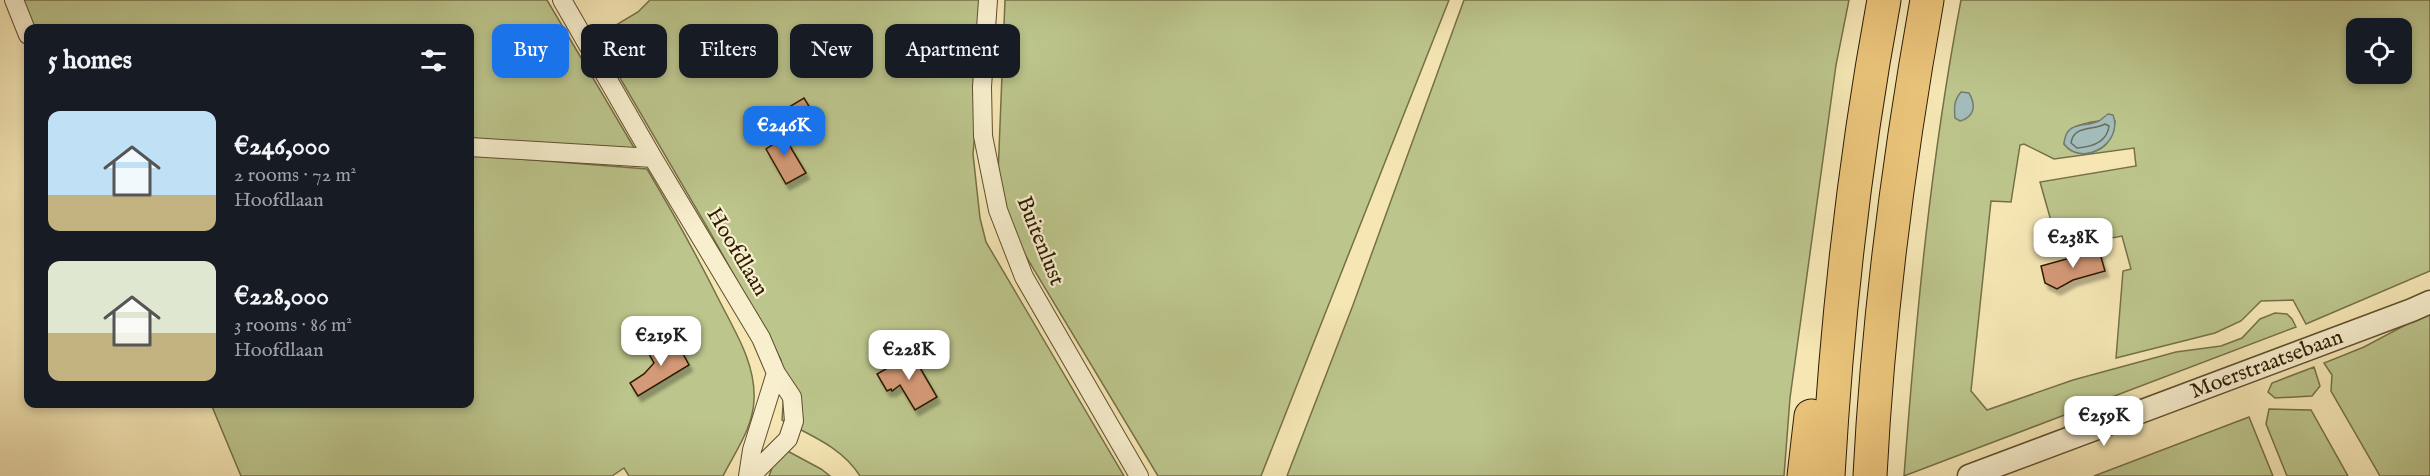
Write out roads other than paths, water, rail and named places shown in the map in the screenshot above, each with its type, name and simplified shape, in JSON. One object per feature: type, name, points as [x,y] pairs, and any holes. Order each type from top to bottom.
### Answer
[{"type":"highway","points":[[1804,476],[1839,317],[1871,72],[1884,0]]},
{"type":"highway","points":[[1871,473],[1875,384],[1914,72],[1927,0]]},
{"type":"highway","points":[[1823,394],[1828,476]]},
{"type":"street","points":[[14,0],[24,25]]},
{"type":"street","name":"Hoofdlaan","points":[[562,0],[652,159],[761,338],[776,373],[792,396],[794,421],[788,439],[749,476]]},
{"type":"street","name":"Buitenlust","points":[[988,0],[982,87],[983,136],[998,210],[1024,277],[1139,476]]},
{"type":"street","points":[[474,147],[652,159]]},
{"type":"street","name":"Moerstraatsebaan","points":[[1969,476],[2430,302]]},
{"type":"street","name":"Hoofdlaan","points":[[749,476],[752,450],[776,373]]},
{"type":"water","points":[[1961,92],[1969,93],[1973,102],[1973,110],[1969,117],[1960,121],[1955,118],[1955,107]]},
{"type":"water","points":[[2108,114],[2113,115],[2115,125],[2113,135],[2099,149],[2081,154],[2072,151],[2064,144],[2065,136],[2072,128],[2099,121]]}]
